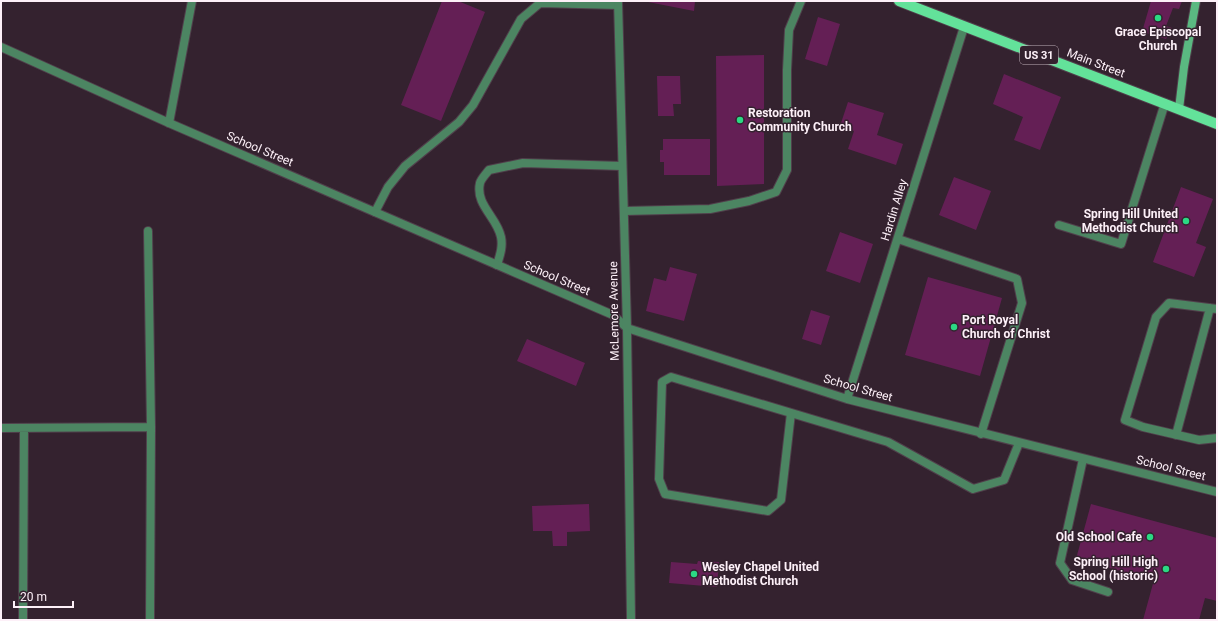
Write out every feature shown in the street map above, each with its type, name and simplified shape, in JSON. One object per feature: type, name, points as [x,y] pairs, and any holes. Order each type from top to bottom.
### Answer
[{"type":"main road","name":"Main Street","points":[[899,1],[1217,124]]},
{"type":"main road","points":[[1179,109],[1184,67],[1196,1]]},
{"type":"street","points":[[169,123],[192,1]]},
{"type":"street","points":[[624,211],[710,210],[749,201],[776,192],[788,170],[786,70],[789,30],[801,1]]},
{"type":"street","points":[[375,212],[388,187],[405,166],[458,122],[473,105],[521,19],[540,3],[618,3]]},
{"type":"street","name":"McLemore Avenue","points":[[618,3],[627,328],[630,620]]},
{"type":"street","name":"Hardin Alley","points":[[847,399],[964,27]]},
{"type":"street","name":"School Street","points":[[1,47],[169,123],[613,315],[627,328],[847,399],[1217,492]]},
{"type":"street","points":[[1059,225],[1121,244],[1165,103]]},
{"type":"street","points":[[497,265],[501,250],[501,237],[497,227],[480,200],[480,182],[489,170],[523,163],[622,166]]},
{"type":"street","points":[[148,231],[151,427],[150,620]]},
{"type":"street","points":[[898,239],[1017,279],[1022,303],[982,434]]},
{"type":"street","points":[[1176,435],[1213,309],[1168,303],[1156,317],[1125,420],[1143,427],[1176,435],[1199,440],[1217,438]]},
{"type":"street","points":[[791,413],[781,500],[768,511],[665,494],[659,479],[662,382],[671,377],[888,442],[973,489],[1004,480],[1020,443]]},
{"type":"street","points":[[1,428],[151,427]]},
{"type":"street","points":[[23,620],[24,428]]},
{"type":"street","points":[[1083,459],[1060,563],[1072,580],[1108,592]]},
{"type":"building","points":[[442,1],[458,1],[485,12],[441,121],[401,105]]},
{"type":"building","points":[[643,1],[695,1],[694,11]]},
{"type":"building","name":"Grace Episcopal Church","points":[[1151,1],[1182,1],[1179,9],[1173,8],[1166,26],[1172,28],[1166,39],[1142,32]]},
{"type":"building","points":[[818,17],[840,24],[827,66],[805,59]]},
{"type":"building","name":"Restoration Community Church","points":[[764,55],[764,184],[717,186],[716,56]]},
{"type":"building","points":[[1004,74],[1061,97],[1040,150],[1014,140],[1023,117],[993,104]]},
{"type":"building","points":[[657,76],[680,76],[681,104],[673,104],[674,116],[658,116]]},
{"type":"building","points":[[848,102],[884,113],[877,135],[903,144],[896,165],[848,149],[854,131],[840,126]]},
{"type":"building","points":[[663,139],[710,139],[710,175],[664,175],[664,162],[660,162],[660,150],[663,150]]},
{"type":"building","points":[[954,177],[991,191],[976,230],[939,215]]},
{"type":"building","name":"Spring Hill United Methodist Church","points":[[1181,187],[1213,199],[1196,243],[1206,247],[1194,277],[1153,262]]},
{"type":"building","points":[[840,232],[873,244],[860,283],[826,271]]},
{"type":"building","points":[[670,267],[697,274],[684,321],[646,311],[654,278],[666,281]]},
{"type":"building","name":"Port Royal Church of Christ","points":[[928,277],[1002,298],[980,376],[905,355]]},
{"type":"building","points":[[811,310],[830,316],[821,345],[802,339]]},
{"type":"building","points":[[527,339],[585,363],[576,386],[517,361]]},
{"type":"building","points":[[589,504],[590,531],[567,532],[567,546],[553,546],[552,531],[533,531],[532,506]]},
{"type":"building","name":"Spring Hill High School (historic)","points":[[1091,504],[1217,538],[1217,601],[1205,598],[1199,620],[1143,620],[1154,580],[1076,559]]},
{"type":"building","name":"Wesley Chapel United Methodist Church","points":[[698,561],[719,562],[717,587],[669,583],[671,562],[697,564]]},
{"type":"place","name":"Grace Episcopal Church","points":[[1158,18]]},
{"type":"place","name":"Restoration Community Church","points":[[740,120]]},
{"type":"place","name":"Spring Hill United Methodist Church","points":[[1186,221]]},
{"type":"place","name":"Port Royal Church of Christ","points":[[954,327]]},
{"type":"place","name":"Old School Cafe","points":[[1150,537]]},
{"type":"place","name":"Spring Hill High School (historic)","points":[[1166,569]]},
{"type":"place","name":"Wesley Chapel United Methodist Church","points":[[694,574]]}]
